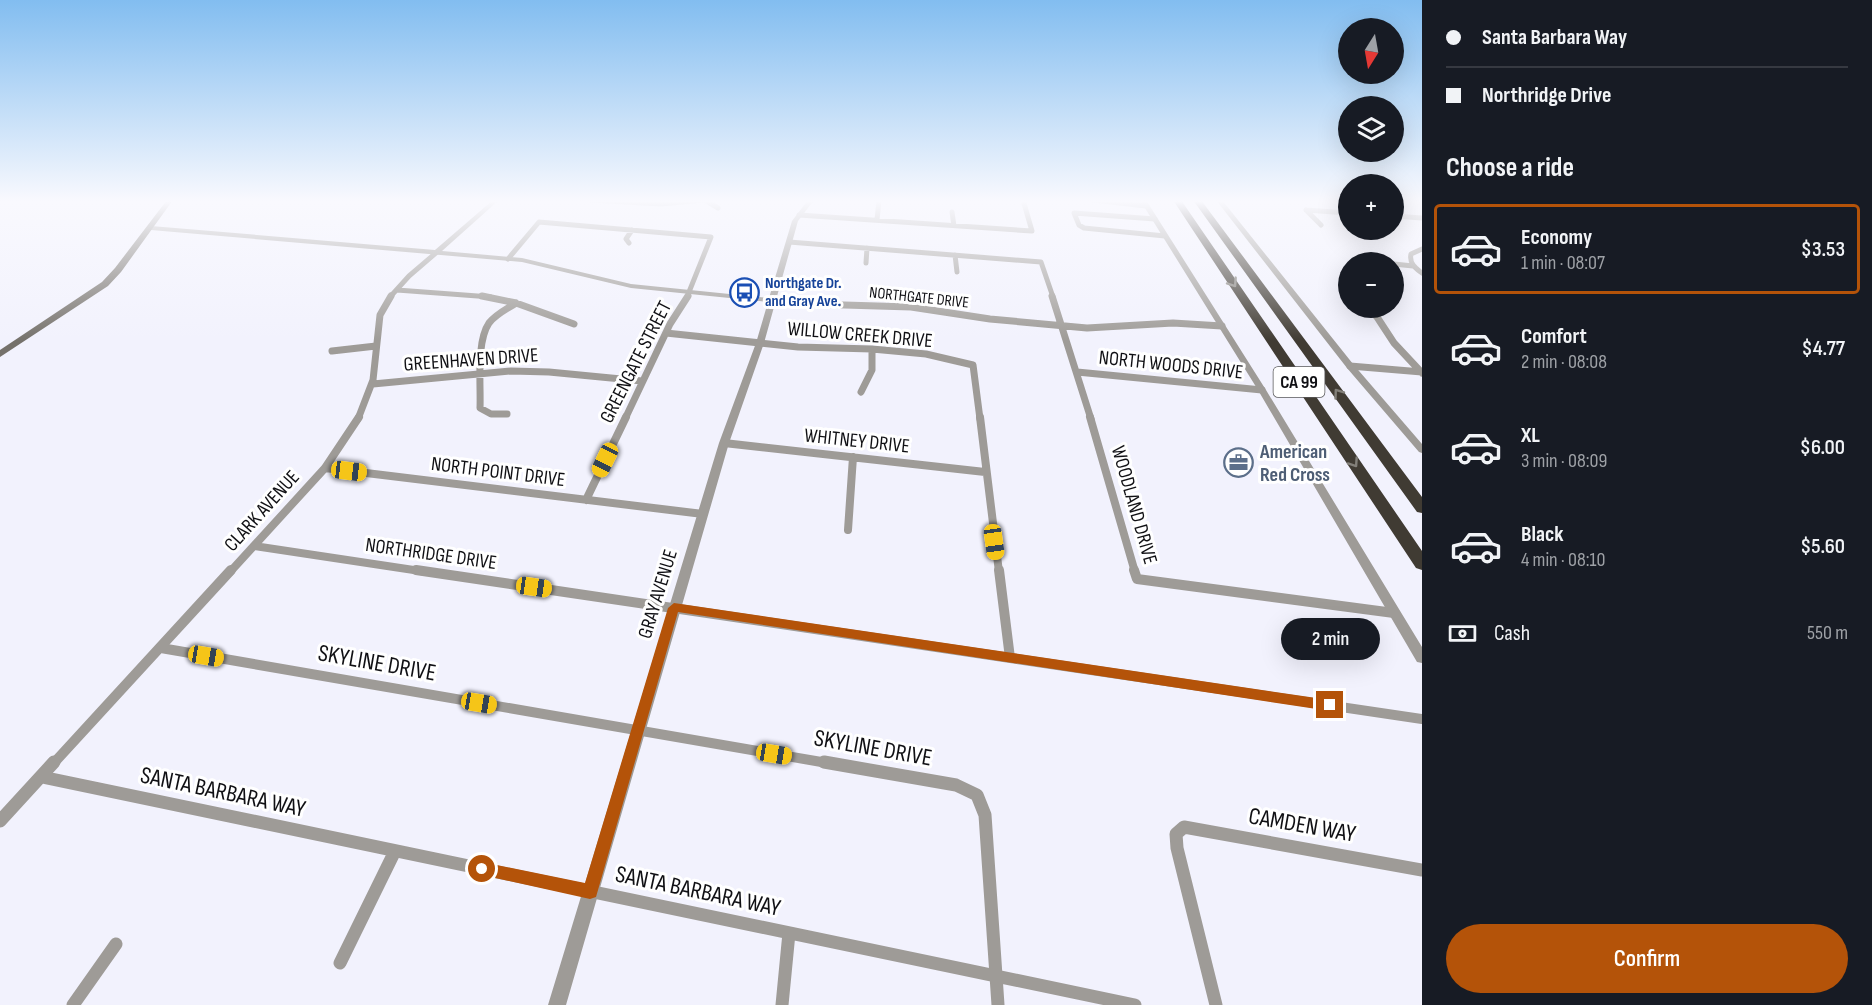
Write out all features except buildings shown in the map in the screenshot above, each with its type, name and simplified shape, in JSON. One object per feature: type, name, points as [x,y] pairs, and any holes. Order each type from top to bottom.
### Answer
[{"type":"highway","name":"CA 99","points":[[1209,247],[1422,564]]},
{"type":"highway","name":"CA 99","points":[[1231,247],[1422,508]]},
{"type":"main road","points":[[0,354],[105,284],[135,247]]},
{"type":"street","name":"NORTHGATE DRIVE","points":[[376,247],[551,265],[631,286],[690,293],[811,304],[911,307],[990,319],[1062,326],[1109,328],[1173,324],[1222,326]]},
{"type":"street","name":"CLARK AVENUE","points":[[0,821],[325,468],[351,433],[366,404],[372,384],[377,325],[385,306],[408,275],[443,247]]},
{"type":"street","points":[[508,259],[518,247]]},
{"type":"street","name":"GREENGATE STREET","points":[[586,500],[666,333],[690,293],[707,247]]},
{"type":"street","name":"GRAY AVENUE","points":[[557,1005],[724,443],[760,343],[787,247]]},
{"type":"street","points":[[853,247],[955,255],[957,272]]},
{"type":"street","points":[[1172,247],[1263,390],[1422,658]]},
{"type":"street","points":[[1256,247],[1350,366],[1422,450]]},
{"type":"street","points":[[866,263],[867,248]]},
{"type":"street","points":[[1422,249],[1412,254],[1410,258],[1413,266],[1422,273]]},
{"type":"street","name":"WOODLAND DRIVE","points":[[955,255],[1041,262],[1077,372],[1137,579],[1394,613]]},
{"type":"street","points":[[1404,265],[1413,266]]},
{"type":"street","points":[[397,290],[453,293],[516,303],[574,324]]},
{"type":"street","points":[[507,414],[491,414],[480,408],[481,372],[486,328],[494,317],[516,303]]},
{"type":"street","points":[[1378,318],[1394,343],[1422,372]]},
{"type":"street","name":"WILLOW CREEK DRIVE","points":[[666,333],[798,347],[872,349],[926,354],[973,365],[1010,658]]},
{"type":"street","points":[[332,351],[376,346]]},
{"type":"street","points":[[861,392],[872,370],[872,349]]},
{"type":"street","points":[[1350,366],[1422,372]]},
{"type":"street","name":"GREENHAVEN DRIVE","points":[[372,384],[481,372],[549,372],[642,381]]},
{"type":"street","name":"NORTH WOODS DRIVE","points":[[1077,372],[1263,390]]},
{"type":"street","name":"WHITNEY DRIVE","points":[[724,443],[986,472]]},
{"type":"street","points":[[848,530],[853,458]]},
{"type":"street","name":"NORTH POINT DRIVE","points":[[325,468],[703,514]]},
{"type":"street","name":"NORTHRIDGE DRIVE","points":[[254,546],[1422,719]]},
{"type":"street","name":"SKYLINE DRIVE","points":[[161,648],[956,785],[977,795],[985,815],[998,1005]]},
{"type":"street","name":"SANTA BARBARA WAY","points":[[42,777],[1135,1005]]},
{"type":"street","name":"CAMDEN WAY","points":[[1216,1005],[1177,848],[1176,834],[1184,827],[1422,870]]},
{"type":"street","points":[[340,963],[395,851]]},
{"type":"street","points":[[782,1005],[789,933]]},
{"type":"street","points":[[73,1005],[117,944]]},
{"type":"place","name":"Northgate Dr. and Gray Ave.","points":[[744,292]]},
{"type":"place","name":"American Red Cross","points":[[1239,463]]},
{"type":"route","points":[[482,869],[590,892],[674,608],[1330,705]]}]
